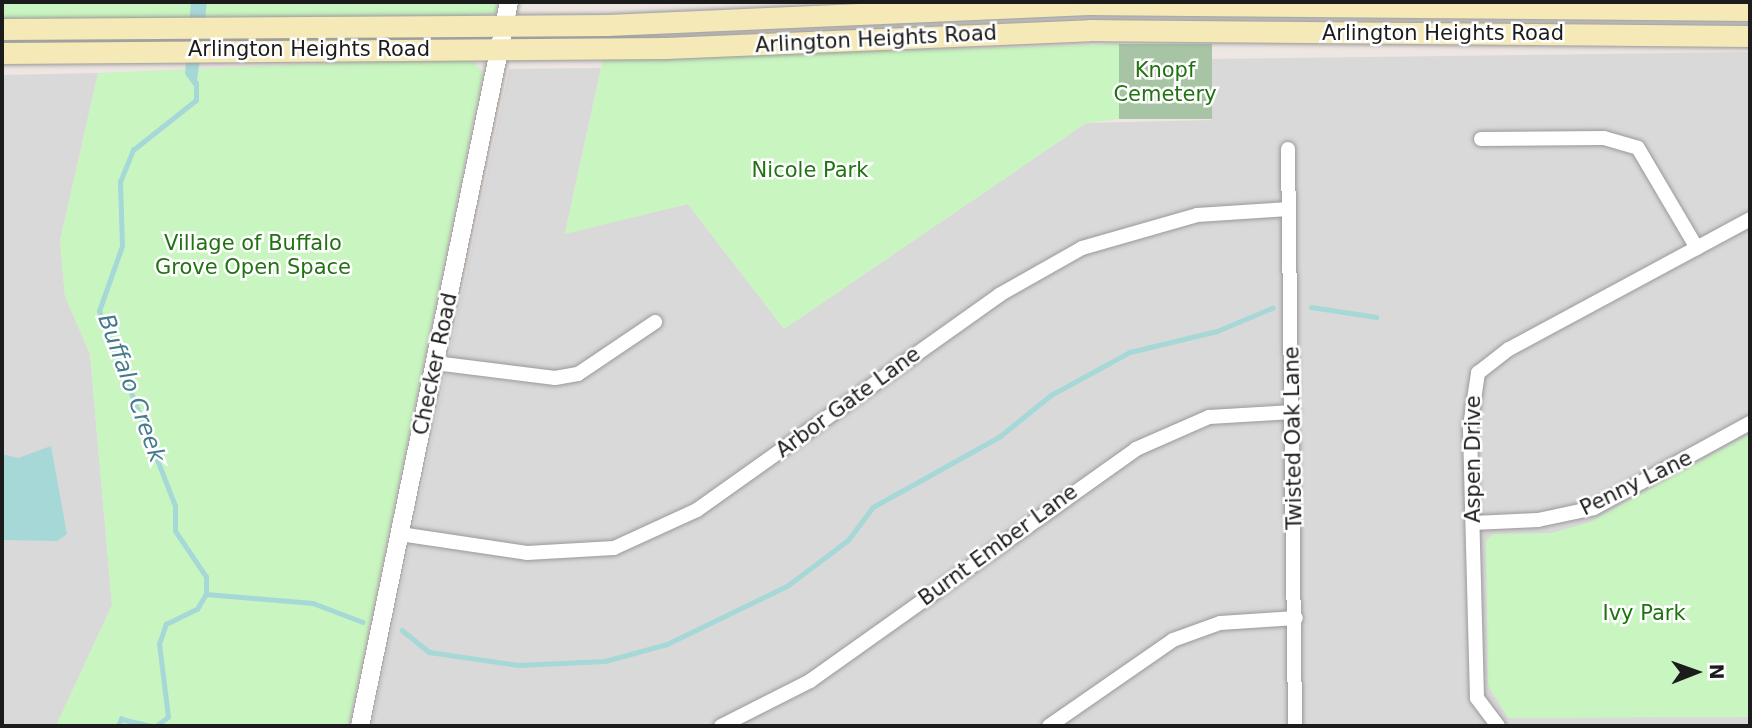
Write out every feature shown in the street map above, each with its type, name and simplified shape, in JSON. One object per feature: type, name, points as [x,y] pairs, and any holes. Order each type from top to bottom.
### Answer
[{"type":"main road","name":"Arlington Heights Road","points":[[2,29],[503,25],[1089,3],[1742,7]]},
{"type":"main road","name":"Arlington Heights Road","points":[[2,53],[226,49],[500,50],[1090,30],[1744,36]]},
{"type":"street","name":"Checker Road","points":[[360,726],[509,2]]},
{"type":"street","points":[[1089,3],[1090,30]]},
{"type":"street","points":[[1742,7],[1744,36]]},
{"type":"street","points":[[1481,139],[1604,138],[1637,148],[1697,247]]},
{"type":"street","name":"Twisted Oak Lane","points":[[1288,149],[1296,618],[1295,726]]},
{"type":"street","name":"Arbor Gate Lane","points":[[400,534],[527,553],[614,548],[697,510],[1036,271],[1142,228],[1197,215],[1289,209]]},
{"type":"street","name":"Aspen Drive","points":[[1499,726],[1477,698],[1471,392],[1478,373],[1509,349],[1750,219]]},
{"type":"street","points":[[435,363],[555,378],[578,374],[655,322]]},
{"type":"street","name":"Burnt Ember Lane","points":[[721,726],[810,681],[1136,449],[1209,418],[1293,412]]},
{"type":"street","name":"Penny Lane","points":[[1473,523],[1538,520],[1594,508],[1750,423]]},
{"type":"street","points":[[1049,726],[1173,640],[1220,623],[1296,618]]},
{"type":"shaded area","points":[[1750,52],[1750,726],[372,726],[509,69],[601,68],[565,233],[688,204],[784,329],[1086,123],[1211,120],[1212,59]]},
{"type":"shaded area","points":[[98,73],[60,241],[65,296],[90,354],[112,605],[56,726],[2,726],[2,75]]},
{"type":"green space","points":[[2,2],[498,2],[495,14],[463,16],[2,21]]},
{"type":"green space","name":"Knopf Cemetery","points":[[1119,44],[1212,44],[1212,119],[1119,119]]},
{"type":"green space","name":"Nicole Park","points":[[1119,44],[1119,119],[1086,123],[784,329],[688,204],[565,234],[603,59]]},
{"type":"green space","name":"Village of Buffalo Grove Open Space","points":[[470,57],[483,73],[349,726],[56,726],[112,605],[90,354],[65,296],[60,241],[98,73]]},
{"type":"green space","name":"Ivy Park","points":[[1750,434],[1750,717],[1508,718],[1488,685],[1486,541],[1493,534],[1552,533],[1590,522]]},
{"type":"water","points":[[191,2],[207,2],[196,89],[185,74]]},
{"type":"water","points":[[51,446],[67,534],[57,541],[2,540],[2,454],[18,458]]},
{"type":"waterway","name":"Buffalo Creek","points":[[156,726],[168,717],[159,644],[166,624],[197,609],[206,594],[206,577],[175,531],[175,506],[99,311],[122,246],[120,182],[133,150],[196,100],[196,83]]},
{"type":"waterway","points":[[1311,307],[1376,317]]},
{"type":"waterway","points":[[402,630],[429,652],[518,665],[605,661],[667,644],[787,586],[848,540],[873,507],[999,437],[1051,395],[1130,352],[1217,331],[1272,308]]},
{"type":"waterway","points":[[206,594],[313,603],[363,622]]},
{"type":"waterway","name":"Buffalo Creek","points":[[118,726],[121,719],[152,726]]}]
